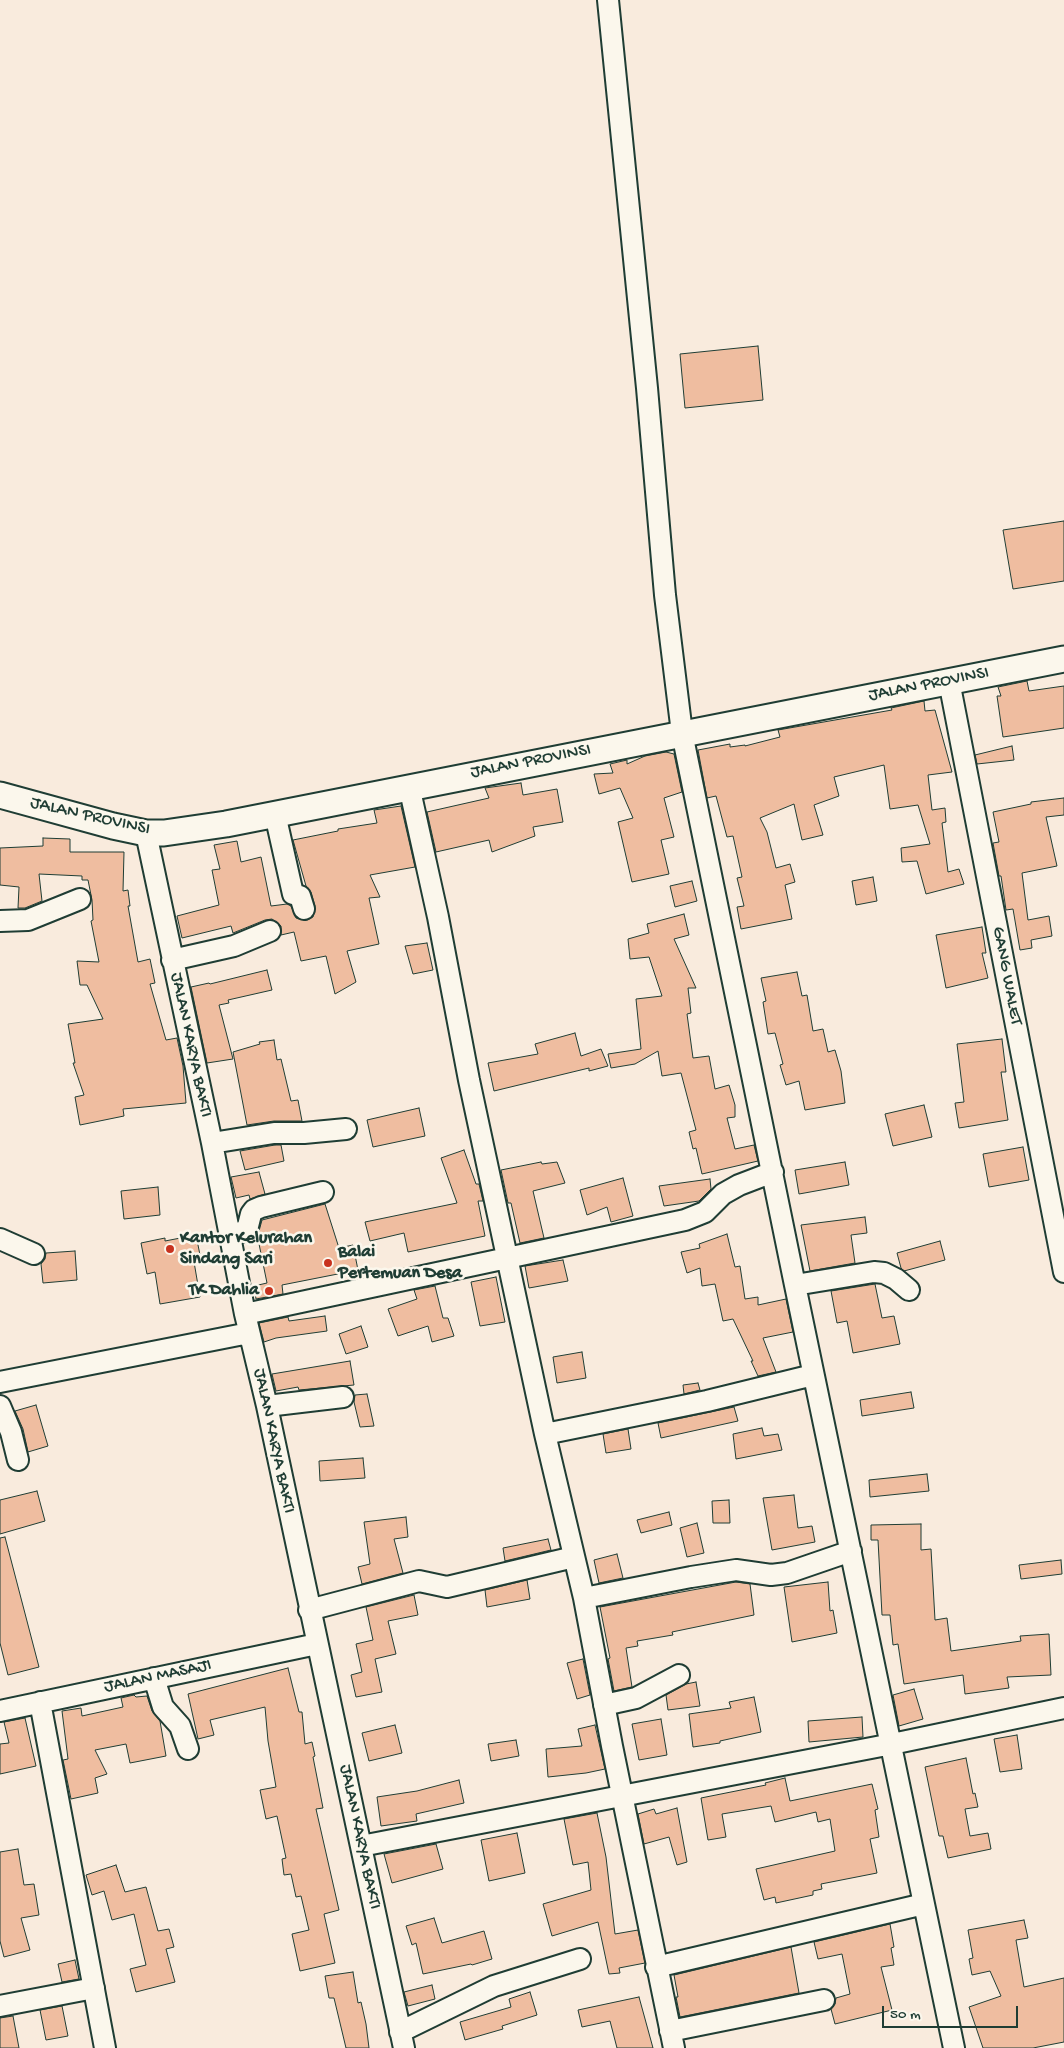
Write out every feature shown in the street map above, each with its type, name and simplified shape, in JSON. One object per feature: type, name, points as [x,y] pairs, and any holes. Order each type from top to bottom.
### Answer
[{"type":"main road","name":"JALAN PROVINSI","points":[[0,795],[113,826],[146,833],[180,831],[1064,659]]},
{"type":"street","points":[[608,0],[647,388],[665,596],[682,733],[954,2048]]},
{"type":"street","name":"GANG WALET","points":[[949,681],[1064,1272]]},
{"type":"street","points":[[409,786],[438,917],[469,1080],[545,1434],[584,1598],[656,1967],[672,2039],[824,2000]]},
{"type":"street","points":[[275,814],[294,894],[300,896],[304,909]]},
{"type":"street","name":"JALAN KARYA BAKTI","points":[[146,833],[212,1143],[247,1323],[267,1406],[402,2040]]},
{"type":"street","points":[[0,921],[28,920],[80,899]]},
{"type":"street","points":[[172,960],[234,946],[270,931]]},
{"type":"street","points":[[212,1143],[274,1133],[304,1133],[346,1129]]},
{"type":"street","points":[[0,1382],[508,1258],[690,1218],[705,1212],[723,1194],[739,1185],[773,1172]]},
{"type":"street","points":[[229,1236],[246,1230],[254,1210],[323,1192]]},
{"type":"street","points":[[0,1239],[34,1254]]},
{"type":"street","points":[[795,1285],[874,1272],[884,1273],[896,1279],[909,1290]]},
{"type":"street","points":[[545,1434],[708,1401],[814,1375]]},
{"type":"street","points":[[267,1406],[343,1397]]},
{"type":"street","points":[[0,1406],[11,1432],[18,1460]]},
{"type":"street","points":[[584,1598],[736,1570],[771,1575],[787,1573],[851,1551]]},
{"type":"street","points":[[309,1610],[419,1582],[446,1587],[574,1557]]},
{"type":"street","name":"JALAN MASAJI","points":[[0,1711],[317,1644]]},
{"type":"street","points":[[604,1705],[636,1698],[679,1675]]},
{"type":"street","points":[[154,1678],[163,1707],[180,1726],[188,1749]]},
{"type":"street","points":[[40,1702],[105,2048]]},
{"type":"street","points":[[361,1846],[622,1794],[892,1744],[1064,1708]]},
{"type":"street","points":[[656,1967],[924,1904]]},
{"type":"street","points":[[402,2040],[494,1986],[580,1959]]},
{"type":"street","points":[[0,2006],[94,1988]]},
{"type":"building","points":[[758,346],[763,400],[685,408],[680,354]]},
{"type":"building","points":[[1064,521],[1064,581],[1013,589],[1003,530]]},
{"type":"building","points":[[1027,681],[1029,691],[1064,686],[1064,728],[1003,737],[997,696],[1001,696],[998,687]]},
{"type":"building","points":[[924,701],[925,711],[935,710],[952,772],[928,775],[932,810],[945,808],[946,822],[942,823],[948,872],[959,869],[964,884],[926,894],[917,861],[902,862],[901,848],[930,844],[918,805],[890,809],[884,765],[834,777],[839,796],[814,805],[823,835],[802,840],[794,804],[760,818],[767,832],[776,868],[790,864],[795,882],[785,885],[792,919],[741,929],[737,907],[744,906],[737,878],[742,877],[733,836],[727,837],[716,796],[707,798],[698,750],[730,744],[730,747],[745,746],[780,737],[778,730],[892,710],[891,708]]},
{"type":"building","points":[[1012,746],[1014,760],[977,764],[975,755]]},
{"type":"building","points":[[666,752],[674,754],[682,792],[664,798],[674,837],[661,840],[669,874],[632,882],[618,822],[633,818],[620,788],[599,794],[594,774],[613,773],[610,764],[627,760],[627,764],[645,756]]},
{"type":"building","points":[[521,783],[523,795],[557,789],[563,822],[533,827],[535,836],[492,852],[489,840],[436,852],[427,812],[489,798],[485,788]]},
{"type":"building","points":[[1064,798],[1064,815],[1046,817],[1057,866],[1022,873],[1028,920],[1049,916],[1052,936],[1031,940],[1032,948],[1020,950],[1013,909],[1006,910],[1001,876],[999,876],[993,843],[999,842],[993,812],[1031,804],[1031,802]]},
{"type":"building","points":[[401,806],[415,867],[370,875],[380,897],[369,898],[379,944],[347,951],[356,982],[335,994],[326,956],[301,961],[294,932],[281,935],[281,926],[272,919],[233,933],[231,926],[182,938],[177,916],[219,905],[212,870],[220,869],[214,845],[237,841],[241,862],[261,857],[271,906],[287,904],[291,906],[296,918],[307,920],[313,917],[315,906],[311,892],[306,886],[293,840],[338,831],[338,829],[377,823],[374,810]]},
{"type":"building","points":[[43,838],[70,839],[70,852],[124,852],[123,891],[128,890],[130,906],[128,906],[138,962],[150,959],[155,983],[150,984],[166,1040],[177,1038],[183,1066],[186,1103],[123,1109],[124,1116],[80,1125],[75,1097],[84,1095],[73,1063],[75,1063],[68,1024],[103,1019],[87,985],[80,985],[77,961],[99,962],[91,921],[93,920],[92,900],[88,880],[82,880],[82,876],[39,874],[42,901],[25,908],[18,908],[19,887],[0,885],[0,848],[43,846]]},
{"type":"building","points":[[873,877],[877,901],[856,905],[852,881]]},
{"type":"building","points":[[692,881],[697,901],[675,907],[670,886]]},
{"type":"building","points":[[684,914],[689,935],[674,939],[696,988],[688,988],[691,1013],[687,1014],[693,1058],[709,1056],[715,1089],[729,1085],[735,1105],[735,1117],[727,1118],[735,1149],[754,1145],[758,1161],[702,1174],[696,1148],[693,1149],[689,1132],[696,1130],[681,1073],[662,1076],[658,1051],[635,1064],[611,1068],[608,1054],[641,1049],[636,999],[662,996],[649,957],[630,959],[628,939],[649,933],[647,924]]},
{"type":"building","points":[[982,927],[986,953],[982,953],[988,978],[946,988],[936,935]]},
{"type":"building","points":[[427,943],[433,970],[413,974],[405,946]]},
{"type":"building","points":[[267,970],[272,990],[228,1000],[229,1003],[219,1005],[233,1059],[207,1063],[191,987]]},
{"type":"building","points":[[797,972],[802,996],[807,995],[813,1031],[823,1029],[828,1052],[835,1050],[841,1071],[845,1103],[805,1110],[799,1081],[786,1085],[780,1065],[783,1064],[775,1033],[768,1034],[763,1002],[766,1001],[761,978]]},
{"type":"building","points":[[575,1033],[581,1056],[601,1049],[608,1066],[589,1071],[589,1068],[494,1091],[488,1063],[538,1054],[535,1044]]},
{"type":"building","points":[[1002,1039],[1006,1072],[1001,1072],[1008,1120],[959,1128],[955,1103],[964,1102],[957,1044]]},
{"type":"building","points":[[274,1040],[277,1060],[281,1059],[291,1101],[298,1100],[302,1121],[274,1121],[247,1125],[233,1052],[260,1044],[259,1042]]},
{"type":"building","points":[[924,1105],[932,1137],[893,1146],[885,1114]]},
{"type":"building","points":[[419,1108],[425,1136],[373,1147],[367,1120]]},
{"type":"building","points":[[281,1145],[284,1161],[245,1170],[240,1151]]},
{"type":"building","points":[[1023,1147],[1029,1180],[989,1187],[983,1154]]},
{"type":"building","points":[[464,1150],[476,1184],[479,1184],[483,1201],[478,1201],[485,1236],[408,1252],[404,1233],[370,1241],[365,1222],[457,1203],[441,1158]]},
{"type":"building","points":[[541,1162],[542,1164],[557,1162],[565,1183],[533,1191],[544,1238],[520,1243],[511,1203],[508,1203],[501,1170]]},
{"type":"building","points":[[845,1162],[849,1185],[799,1194],[795,1170]]},
{"type":"building","points":[[259,1172],[265,1194],[250,1199],[249,1195],[236,1198],[231,1177]]},
{"type":"building","points":[[623,1178],[633,1216],[611,1222],[607,1207],[587,1215],[580,1190]]},
{"type":"building","points":[[710,1179],[711,1189],[699,1201],[664,1206],[659,1186]]},
{"type":"building","points":[[158,1187],[160,1215],[124,1219],[121,1191]]},
{"type":"building","points":[[325,1204],[339,1248],[353,1245],[358,1270],[282,1285],[283,1294],[256,1299],[254,1286],[267,1283],[258,1239],[261,1239],[259,1231],[262,1220]]},
{"type":"building","points":[[865,1217],[867,1233],[851,1235],[855,1263],[810,1271],[801,1225]]},
{"type":"building","points":[[727,1234],[735,1267],[740,1266],[745,1299],[758,1297],[758,1305],[786,1299],[793,1332],[763,1338],[776,1372],[758,1376],[733,1319],[723,1321],[715,1284],[702,1286],[700,1268],[687,1273],[681,1252],[700,1248],[699,1244]]},
{"type":"building","points":[[196,1235],[200,1255],[193,1256],[200,1297],[160,1304],[155,1272],[147,1274],[141,1243]]},
{"type":"building","points":[[940,1241],[945,1260],[904,1271],[901,1268],[897,1253]]},
{"type":"building","points":[[75,1251],[77,1280],[43,1283],[41,1264],[45,1259],[46,1253]]},
{"type":"building","points":[[563,1260],[568,1281],[529,1288],[525,1266]]},
{"type":"building","points":[[496,1277],[505,1322],[480,1326],[471,1282]]},
{"type":"building","points":[[875,1284],[882,1318],[894,1316],[900,1344],[853,1353],[847,1321],[837,1323],[831,1291]]},
{"type":"building","points":[[435,1286],[443,1318],[448,1318],[454,1336],[432,1342],[428,1326],[398,1336],[388,1309],[417,1299],[414,1290]]},
{"type":"building","points":[[325,1316],[327,1331],[276,1338],[264,1342],[259,1323],[288,1317],[289,1321]]},
{"type":"building","points":[[361,1326],[368,1347],[346,1354],[339,1334]]},
{"type":"building","points":[[582,1352],[586,1378],[557,1383],[553,1357]]},
{"type":"building","points":[[350,1361],[354,1385],[299,1390],[298,1387],[276,1391],[272,1374]]},
{"type":"building","points":[[698,1383],[700,1390],[684,1394],[683,1385]]},
{"type":"building","points":[[911,1392],[914,1408],[862,1416],[860,1400]]},
{"type":"building","points":[[367,1394],[374,1426],[360,1427],[354,1402],[355,1395]]},
{"type":"building","points":[[36,1405],[48,1446],[28,1452],[23,1429],[15,1411]]},
{"type":"building","points":[[734,1407],[738,1421],[661,1438],[658,1423]]},
{"type":"building","points":[[762,1428],[764,1436],[778,1434],[782,1450],[736,1459],[733,1434]]},
{"type":"building","points":[[628,1429],[631,1449],[606,1453],[603,1434]]},
{"type":"building","points":[[363,1458],[365,1478],[320,1481],[319,1461]]},
{"type":"building","points":[[927,1474],[929,1491],[870,1497],[869,1480]]},
{"type":"building","points":[[37,1491],[45,1521],[0,1534],[0,1500]]},
{"type":"building","points":[[794,1495],[798,1528],[812,1526],[815,1542],[772,1550],[763,1498]]},
{"type":"building","points":[[729,1500],[730,1523],[713,1523],[712,1501]]},
{"type":"building","points":[[669,1512],[672,1525],[641,1533],[637,1520]]},
{"type":"building","points":[[406,1517],[408,1537],[394,1539],[403,1573],[362,1584],[358,1567],[370,1564],[364,1522]]},
{"type":"building","points":[[697,1523],[704,1553],[687,1557],[680,1528]]},
{"type":"building","points":[[921,1524],[921,1550],[931,1549],[935,1620],[947,1618],[951,1651],[1021,1641],[1020,1636],[1049,1634],[1051,1675],[1007,1677],[1009,1688],[965,1694],[963,1675],[904,1684],[898,1644],[893,1645],[890,1615],[882,1615],[878,1540],[871,1540],[871,1525]]},
{"type":"building","points":[[5,1537],[39,1667],[8,1675],[0,1643],[0,1538]]},
{"type":"building","points":[[548,1539],[551,1550],[505,1561],[503,1548]]},
{"type":"building","points":[[617,1554],[623,1578],[599,1583],[594,1560]]},
{"type":"building","points":[[1061,1560],[1062,1574],[1021,1579],[1019,1565]]},
{"type":"building","points":[[527,1580],[530,1599],[487,1607],[485,1590]]},
{"type":"building","points":[[736,1582],[750,1584],[754,1615],[672,1632],[673,1635],[637,1641],[638,1646],[626,1648],[632,1687],[614,1691],[600,1607]]},
{"type":"building","points":[[828,1582],[830,1611],[833,1610],[837,1633],[792,1642],[784,1587]]},
{"type":"building","points":[[414,1595],[418,1615],[388,1621],[396,1654],[375,1659],[382,1692],[356,1697],[351,1675],[362,1672],[356,1644],[373,1640],[366,1607]]},
{"type":"building","points":[[583,1659],[590,1695],[577,1699],[567,1663]]},
{"type":"building","points":[[288,1668],[299,1712],[302,1712],[305,1744],[312,1742],[315,1756],[313,1757],[323,1808],[316,1809],[339,1910],[324,1914],[335,1963],[300,1971],[292,1934],[309,1930],[301,1896],[296,1897],[291,1874],[284,1875],[282,1859],[286,1858],[277,1816],[266,1819],[260,1790],[276,1787],[268,1741],[265,1707],[210,1720],[214,1735],[198,1739],[188,1694]]},
{"type":"building","points":[[696,1682],[700,1706],[668,1710],[666,1695],[686,1684]]},
{"type":"building","points":[[914,1689],[923,1719],[899,1726],[893,1695]]},
{"type":"building","points":[[134,1695],[136,1697],[147,1696],[152,1711],[160,1721],[166,1756],[130,1763],[126,1744],[95,1750],[107,1774],[95,1778],[98,1793],[71,1799],[63,1760],[68,1759],[62,1711],[81,1708],[82,1716],[123,1707],[121,1698]]},
{"type":"building","points":[[754,1697],[761,1732],[720,1741],[720,1743],[693,1747],[689,1714],[731,1708],[729,1702]]},
{"type":"building","points":[[862,1717],[863,1737],[809,1742],[808,1721]]},
{"type":"building","points":[[25,1718],[36,1766],[0,1774],[0,1744],[9,1743],[4,1722]]},
{"type":"building","points":[[661,1719],[667,1755],[639,1760],[632,1724]]},
{"type":"building","points":[[395,1725],[402,1753],[369,1761],[362,1733]]},
{"type":"building","points":[[595,1725],[605,1769],[548,1777],[546,1749],[582,1746],[578,1729]]},
{"type":"building","points":[[1017,1735],[1022,1769],[1000,1772],[994,1739]]},
{"type":"building","points":[[516,1740],[519,1756],[491,1761],[488,1744]]},
{"type":"building","points":[[966,1758],[973,1794],[975,1793],[978,1807],[965,1809],[970,1836],[988,1833],[991,1849],[948,1858],[943,1836],[939,1836],[925,1767]]},
{"type":"building","points":[[785,1778],[790,1801],[872,1784],[878,1809],[875,1810],[879,1837],[870,1839],[877,1873],[821,1884],[822,1889],[813,1891],[813,1895],[776,1903],[775,1897],[764,1900],[756,1869],[835,1851],[830,1819],[818,1822],[816,1812],[775,1822],[771,1806],[722,1814],[726,1837],[708,1840],[701,1798],[766,1785],[765,1783]]},
{"type":"building","points":[[459,1780],[464,1803],[416,1814],[417,1821],[381,1826],[377,1797],[417,1791]]},
{"type":"building","points":[[677,1808],[687,1862],[677,1865],[669,1837],[644,1844],[638,1814],[654,1809],[656,1814]]},
{"type":"building","points":[[597,1813],[606,1857],[615,1934],[638,1930],[645,1963],[619,1968],[620,1973],[609,1974],[598,1922],[552,1936],[543,1904],[591,1890],[588,1862],[573,1865],[564,1819]]},
{"type":"building","points":[[517,1833],[525,1873],[489,1881],[481,1840]]},
{"type":"building","points":[[436,1844],[443,1869],[392,1883],[384,1854]]},
{"type":"building","points":[[18,1849],[24,1885],[34,1884],[39,1915],[21,1918],[30,1950],[4,1957],[0,1941],[0,1852]]},
{"type":"building","points":[[116,1865],[125,1892],[146,1887],[158,1931],[169,1929],[174,1947],[166,1949],[175,1982],[136,1992],[130,1969],[146,1965],[134,1914],[112,1920],[104,1891],[92,1895],[86,1875]]},
{"type":"building","points":[[434,1918],[442,1943],[484,1931],[492,1959],[472,1965],[423,1974],[416,1943],[412,1945],[406,1926]]},
{"type":"building","points":[[1024,1920],[1028,1938],[1016,1940],[1024,1987],[1064,1978],[1064,2042],[1033,2048],[983,2048],[969,2007],[1001,1996],[990,1971],[972,1975],[969,1959],[973,1958],[968,1930]]},
{"type":"building","points":[[890,1924],[894,1947],[891,1948],[894,1965],[881,1967],[892,2010],[835,2024],[831,2009],[835,2004],[836,1998],[850,1994],[842,1954],[818,1959],[814,1942]]},
{"type":"building","points":[[791,1947],[799,1993],[680,2017],[674,1975]]},
{"type":"building","points":[[75,1960],[79,1979],[62,1982],[58,1964]]},
{"type":"building","points":[[353,1972],[358,2003],[361,2002],[366,2024],[369,2048],[346,2048],[334,1998],[329,1998],[325,1976]]},
{"type":"building","points":[[432,1985],[435,1999],[408,2006],[404,1992]]},
{"type":"building","points":[[530,1992],[537,2015],[502,2026],[503,2029],[465,2040],[460,2022],[511,2007],[509,1999]]},
{"type":"building","points":[[639,1997],[653,2048],[617,2048],[610,2021],[582,2027],[578,2010]]},
{"type":"building","points":[[62,2006],[68,2036],[46,2040],[40,2010]]},
{"type":"building","points":[[13,2016],[19,2048],[0,2048],[0,2018]]},
{"type":"place","name":"Kantor Kelurahan Sindang Sari","points":[[170,1249]]},
{"type":"place","name":"Balai Pertemuan Desa","points":[[328,1263]]},
{"type":"place","name":"TK Dahlia","points":[[269,1291]]}]
